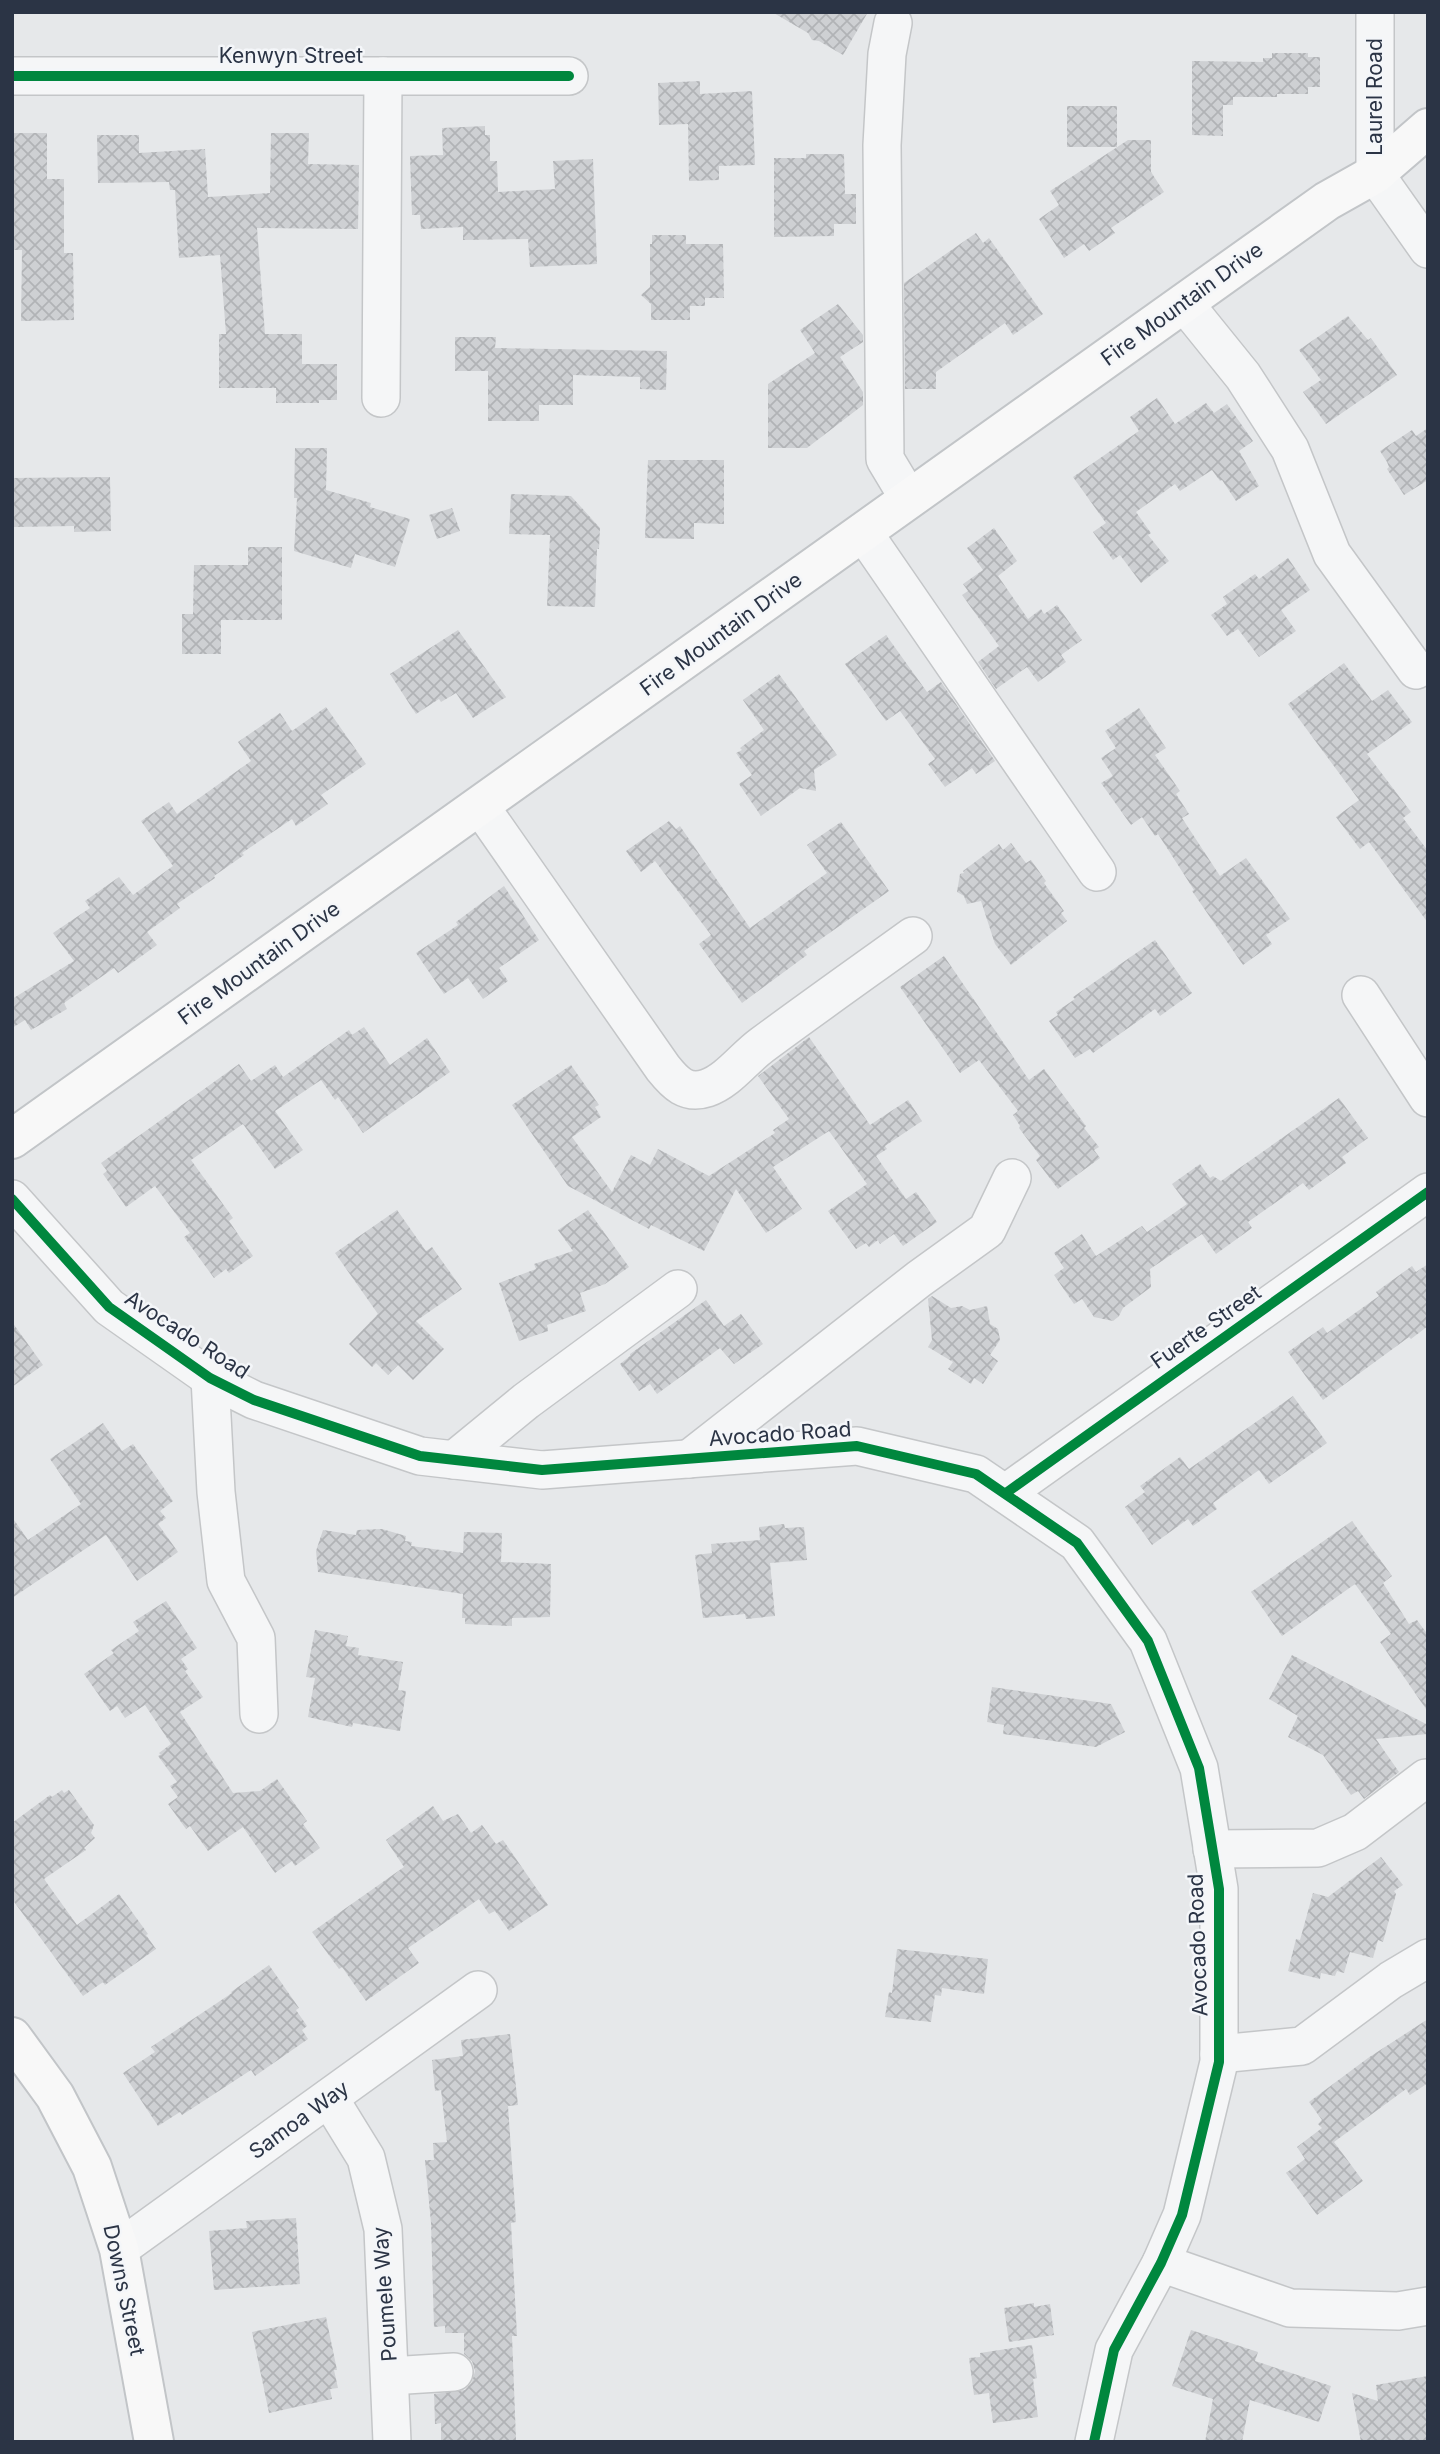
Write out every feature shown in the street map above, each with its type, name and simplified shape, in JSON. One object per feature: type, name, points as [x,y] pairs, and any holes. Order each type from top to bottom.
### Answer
[{"type":"main road","name":"Fire Mountain Drive","points":[[12,1139],[1327,201],[1375,174],[1428,128]]},
{"type":"main road","name":"Downs Street","points":[[12,2037],[55,2096],[92,2167],[119,2249],[154,2442]]},
{"type":"street","name":"Laurel Road","points":[[1375,12],[1375,174],[1428,249]]},
{"type":"street","points":[[893,23],[887,54],[882,145],[885,459],[909,499]]},
{"type":"street","name":"Kenwyn Street","points":[[12,76],[569,76]]},
{"type":"street","points":[[381,398],[383,76]]},
{"type":"street","points":[[1184,303],[1243,376],[1290,449],[1332,554],[1416,670]]},
{"type":"street","points":[[863,533],[1097,872]]},
{"type":"street","points":[[480,806],[663,1068],[682,1088],[693,1091],[708,1088],[759,1047],[914,936]]},
{"type":"street","points":[[1361,995],[1428,1098]]},
{"type":"street","points":[[688,1459],[908,1287],[987,1230],[1012,1178]]},
{"type":"street","name":"Fuerte Street","points":[[1006,1493],[1428,1192]]},
{"type":"street","name":"Avocado Road","points":[[12,1199],[109,1307],[210,1378],[254,1400],[420,1456],[542,1470],[857,1446],[975,1474],[1077,1543],[1148,1641],[1199,1768],[1219,1889],[1219,2062],[1182,2215],[1161,2263],[1114,2350],[1094,2442]]},
{"type":"street","points":[[454,1460],[526,1401],[678,1289]]},
{"type":"street","points":[[210,1378],[216,1492],[226,1581],[256,1638],[259,1714]]},
{"type":"street","points":[[1212,1849],[1318,1848],[1355,1832],[1426,1778]]},
{"type":"street","points":[[1219,2054],[1301,2046],[1391,1980],[1428,1958]]},
{"type":"street","name":"Samoa Way","points":[[119,2249],[478,1990]]},
{"type":"street","name":"Poumele Way","points":[[329,2098],[366,2158],[383,2229],[392,2442]]},
{"type":"street","points":[[1161,2263],[1290,2308],[1398,2311],[1428,2306]]},
{"type":"street","name":"Poumele Way","points":[[390,2376],[454,2372]]},
{"type":"building","points":[[772,12],[868,12],[843,55],[819,41],[812,40],[808,33]]},
{"type":"building","points":[[1272,53],[1308,53],[1308,57],[1320,57],[1320,87],[1308,87],[1308,94],[1233,97],[1233,105],[1223,105],[1223,136],[1192,135],[1192,61],[1263,62],[1263,58],[1272,58]]},
{"type":"building","points":[[700,81],[700,94],[752,91],[755,165],[719,166],[719,180],[689,181],[688,124],[659,125],[658,83]]},
{"type":"building","points":[[1067,106],[1117,106],[1117,147],[1067,147]]},
{"type":"building","points":[[485,126],[485,135],[490,135],[490,161],[497,161],[498,192],[555,189],[553,161],[593,159],[597,264],[530,267],[528,239],[463,240],[463,227],[421,229],[420,215],[412,215],[410,156],[443,155],[442,128]]},
{"type":"building","points":[[12,133],[47,133],[47,179],[64,179],[64,253],[73,253],[74,320],[21,321],[22,250],[12,250]]},
{"type":"building","points":[[271,133],[309,133],[308,164],[359,165],[358,229],[257,228],[265,334],[302,334],[302,364],[337,364],[337,400],[319,400],[319,403],[276,403],[276,388],[219,388],[219,334],[226,334],[220,255],[179,258],[175,190],[170,190],[169,182],[98,183],[97,135],[139,135],[139,153],[205,149],[208,197],[270,193]]},
{"type":"building","points":[[1128,140],[1151,140],[1151,172],[1164,192],[1111,228],[1115,233],[1089,251],[1084,244],[1064,258],[1039,219],[1059,205],[1050,191]]},
{"type":"building","points":[[806,154],[844,154],[845,194],[856,194],[856,224],[834,224],[834,236],[774,237],[774,158],[806,158]]},
{"type":"building","points":[[976,233],[983,243],[989,238],[1043,314],[1013,335],[1005,323],[936,372],[936,389],[905,389],[904,283]]},
{"type":"building","points":[[652,235],[686,235],[686,244],[723,244],[724,298],[705,298],[705,306],[690,306],[690,320],[651,320],[651,304],[641,295],[650,287]]},
{"type":"building","points":[[838,304],[863,335],[863,342],[840,357],[863,392],[863,405],[807,448],[768,448],[768,384],[815,353],[800,330]]},
{"type":"building","points":[[1348,316],[1368,340],[1371,338],[1397,375],[1326,424],[1303,392],[1321,380],[1299,350]]},
{"type":"building","points":[[455,337],[496,337],[495,348],[667,351],[666,390],[640,389],[640,377],[573,375],[573,405],[539,405],[539,421],[488,421],[488,371],[455,371]]},
{"type":"building","points":[[1157,398],[1175,424],[1206,403],[1214,413],[1227,404],[1253,441],[1239,451],[1259,486],[1236,501],[1212,470],[1180,491],[1175,484],[1136,512],[1151,533],[1148,535],[1169,561],[1141,583],[1120,555],[1113,560],[1093,532],[1106,523],[1073,477],[1139,431],[1130,417]]},
{"type":"building","points":[[1428,428],[1428,480],[1404,495],[1387,469],[1389,467],[1380,451],[1412,430],[1416,436]]},
{"type":"building","points":[[295,448],[327,448],[326,490],[371,503],[370,507],[410,519],[395,567],[355,554],[351,568],[294,551],[297,498],[294,498]]},
{"type":"building","points":[[648,460],[724,460],[724,524],[694,523],[694,539],[645,538]]},
{"type":"building","points":[[110,477],[111,531],[74,532],[74,526],[12,527],[12,478]]},
{"type":"building","points":[[511,494],[571,496],[600,528],[595,607],[547,606],[550,535],[509,534]]},
{"type":"building","points":[[452,508],[460,531],[437,539],[429,515]]},
{"type":"building","points":[[994,528],[1017,561],[998,576],[1028,619],[1041,609],[1044,614],[1057,605],[1082,640],[1061,655],[1066,662],[1038,682],[1027,667],[996,689],[978,662],[999,646],[962,595],[968,591],[963,584],[983,570],[967,548]]},
{"type":"building","points":[[248,547],[282,547],[282,620],[221,620],[221,654],[182,654],[182,614],[193,614],[194,565],[248,565]]},
{"type":"building","points":[[1288,558],[1310,590],[1281,610],[1296,631],[1259,657],[1238,629],[1227,636],[1211,615],[1227,604],[1223,597],[1255,574],[1259,579]]},
{"type":"building","points":[[458,630],[506,697],[473,718],[456,693],[441,702],[439,699],[416,714],[390,674]]},
{"type":"building","points":[[886,635],[927,692],[941,682],[995,761],[976,774],[972,768],[945,787],[928,764],[935,759],[900,711],[886,721],[845,664]]},
{"type":"building","points":[[1344,663],[1372,701],[1388,690],[1412,722],[1367,754],[1411,812],[1403,818],[1428,851],[1428,923],[1369,842],[1360,849],[1336,817],[1359,800],[1288,704]]},
{"type":"building","points":[[779,674],[837,755],[814,770],[816,791],[800,788],[761,816],[739,784],[752,775],[736,753],[764,730],[743,700]]},
{"type":"building","points":[[326,707],[366,764],[321,795],[328,804],[296,826],[292,819],[242,853],[244,855],[214,876],[215,878],[177,904],[180,908],[147,932],[157,945],[118,973],[114,968],[64,1003],[67,1009],[31,1030],[25,1020],[12,1028],[12,999],[74,961],[53,933],[90,908],[85,901],[119,877],[133,895],[173,866],[141,821],[169,802],[177,814],[251,761],[238,742],[280,713],[292,731]]},
{"type":"building","points":[[1139,708],[1166,748],[1155,755],[1180,791],[1176,794],[1189,814],[1182,818],[1220,876],[1246,858],[1290,919],[1266,935],[1272,944],[1243,965],[1192,891],[1194,890],[1158,834],[1155,836],[1142,817],[1131,825],[1101,783],[1113,776],[1101,758],[1116,748],[1105,731]]},
{"type":"building","points":[[669,821],[676,829],[680,826],[750,928],[827,873],[807,845],[841,822],[889,891],[804,951],[807,955],[742,1003],[699,944],[711,935],[655,861],[641,872],[626,851]]},
{"type":"building","points":[[1011,843],[1026,863],[1031,860],[1064,911],[1061,913],[1067,921],[1011,965],[995,944],[981,901],[967,904],[964,896],[957,892],[963,871],[999,844],[1003,850]]},
{"type":"building","points":[[504,886],[539,940],[499,968],[508,981],[483,999],[468,978],[444,994],[416,953],[458,925],[456,922]]},
{"type":"building","points":[[1155,940],[1192,993],[1160,1016],[1155,1009],[1093,1053],[1090,1049],[1075,1058],[1049,1021],[1058,1015],[1056,1012],[1075,999],[1073,997]]},
{"type":"building","points":[[944,956],[1029,1080],[1044,1069],[1099,1147],[1094,1150],[1100,1158],[1058,1189],[1036,1160],[1040,1156],[1019,1128],[1013,1115],[1018,1111],[979,1060],[960,1073],[900,987]]},
{"type":"building","points":[[364,1027],[390,1065],[427,1038],[450,1072],[363,1133],[338,1097],[335,1100],[321,1080],[275,1111],[303,1150],[275,1169],[243,1124],[191,1160],[233,1218],[229,1221],[253,1256],[229,1273],[226,1269],[214,1278],[184,1237],[190,1233],[155,1186],[126,1207],[103,1174],[107,1171],[101,1163],[239,1064],[251,1081],[275,1065],[283,1077],[349,1030],[352,1035]]},
{"type":"building","points":[[809,1037],[870,1125],[908,1100],[922,1121],[885,1146],[887,1149],[876,1156],[906,1199],[916,1192],[937,1222],[903,1246],[894,1234],[880,1244],[878,1240],[869,1247],[866,1243],[856,1249],[828,1211],[867,1184],[829,1131],[773,1167],[802,1209],[766,1233],[736,1189],[704,1251],[651,1225],[649,1229],[568,1186],[512,1105],[571,1065],[599,1105],[595,1107],[601,1117],[572,1137],[612,1192],[631,1155],[650,1165],[658,1149],[709,1176],[775,1133],[773,1130],[789,1119],[758,1076]]},
{"type":"building","points":[[1339,1098],[1368,1138],[1342,1157],[1346,1163],[1309,1190],[1303,1183],[1248,1222],[1252,1228],[1216,1254],[1202,1234],[1150,1269],[1151,1287],[1123,1308],[1113,1321],[1094,1317],[1082,1299],[1074,1304],[1054,1275],[1064,1268],[1054,1253],[1082,1234],[1096,1256],[1142,1226],[1147,1232],[1187,1204],[1172,1184],[1200,1164],[1210,1178],[1213,1176],[1221,1181]]},
{"type":"building","points":[[397,1210],[426,1251],[432,1247],[462,1289],[416,1321],[444,1349],[413,1380],[398,1365],[388,1375],[376,1363],[372,1367],[349,1344],[378,1314],[335,1253]]},
{"type":"building","points":[[588,1210],[629,1267],[605,1284],[580,1293],[586,1311],[547,1325],[548,1331],[519,1341],[499,1283],[536,1269],[534,1264],[573,1251],[558,1230]]},
{"type":"building","points":[[1428,1264],[1428,1326],[1323,1400],[1288,1352],[1323,1327],[1327,1333],[1379,1296],[1376,1292],[1412,1266],[1416,1272]]},
{"type":"building","points":[[932,1296],[951,1308],[962,1306],[970,1310],[987,1306],[990,1324],[998,1329],[1000,1340],[990,1355],[998,1361],[983,1384],[974,1378],[971,1384],[948,1369],[953,1362],[928,1347],[932,1340],[928,1299]]},
{"type":"building","points":[[706,1300],[724,1326],[741,1314],[763,1344],[734,1364],[720,1348],[657,1394],[650,1384],[639,1391],[620,1364]]},
{"type":"building","points":[[12,1322],[43,1365],[12,1387]]},
{"type":"building","points":[[1293,1396],[1327,1443],[1269,1484],[1259,1470],[1213,1503],[1217,1509],[1193,1526],[1188,1519],[1152,1545],[1125,1507],[1145,1492],[1140,1486],[1180,1457],[1189,1469]]},
{"type":"building","points":[[103,1423],[122,1451],[133,1444],[173,1501],[160,1511],[166,1518],[158,1524],[178,1552],[137,1581],[106,1535],[12,1598],[12,1517],[28,1540],[81,1504],[50,1459]]},
{"type":"building","points":[[1352,1521],[1392,1576],[1383,1583],[1409,1624],[1417,1620],[1428,1635],[1428,1712],[1380,1642],[1391,1634],[1355,1584],[1282,1636],[1251,1592]]},
{"type":"building","points":[[784,1524],[785,1528],[804,1527],[807,1560],[770,1563],[775,1616],[746,1619],[745,1614],[703,1618],[695,1555],[712,1553],[711,1544],[760,1540],[759,1527]]},
{"type":"building","points":[[382,1529],[406,1536],[405,1541],[412,1542],[411,1546],[463,1553],[464,1532],[502,1533],[501,1562],[551,1564],[550,1617],[512,1618],[512,1626],[465,1624],[465,1618],[462,1618],[463,1594],[318,1572],[316,1551],[323,1530],[356,1535],[357,1530]]},
{"type":"building","points":[[166,1601],[197,1648],[181,1659],[188,1669],[185,1671],[203,1697],[180,1712],[233,1793],[260,1791],[277,1779],[307,1821],[303,1824],[320,1848],[295,1866],[292,1861],[275,1873],[243,1827],[208,1851],[190,1826],[186,1829],[168,1804],[178,1797],[170,1786],[177,1782],[158,1756],[171,1744],[145,1705],[125,1718],[117,1706],[110,1711],[84,1674],[114,1653],[111,1650],[139,1631],[133,1622]]},
{"type":"building","points":[[315,1630],[348,1636],[346,1646],[359,1648],[358,1655],[403,1662],[398,1690],[406,1691],[400,1731],[353,1723],[352,1727],[308,1717],[315,1678],[306,1677]]},
{"type":"building","points":[[1292,1655],[1428,1725],[1428,1734],[1376,1739],[1399,1772],[1364,1799],[1358,1791],[1351,1795],[1323,1755],[1288,1737],[1298,1716],[1269,1699]]},
{"type":"building","points":[[992,1687],[1111,1704],[1125,1732],[1096,1747],[1003,1734],[1004,1725],[987,1722]]},
{"type":"building","points":[[62,1790],[64,1793],[69,1790],[94,1825],[91,1833],[95,1838],[84,1848],[86,1850],[44,1879],[77,1925],[119,1894],[156,1949],[105,1985],[103,1982],[83,1996],[12,1899],[12,1823],[50,1795],[52,1797]]},
{"type":"building","points":[[433,1806],[443,1821],[458,1814],[471,1833],[482,1825],[496,1844],[503,1840],[548,1905],[509,1931],[495,1911],[489,1914],[479,1899],[408,1948],[419,1963],[366,2001],[312,1932],[404,1867],[386,1840]]},
{"type":"building","points":[[1381,1857],[1403,1885],[1394,1891],[1396,1894],[1383,1942],[1378,1940],[1373,1958],[1350,1952],[1344,1973],[1337,1971],[1335,1976],[1321,1973],[1320,1979],[1288,1971],[1296,1939],[1300,1940],[1313,1893],[1328,1897]]},
{"type":"building","points":[[897,1949],[988,1959],[984,1994],[942,1988],[941,1996],[935,1995],[931,2022],[885,2017],[889,1992],[892,1993]]},
{"type":"building","points":[[269,1965],[299,2008],[296,2010],[307,2026],[302,2030],[308,2039],[255,2076],[251,2070],[182,2115],[180,2112],[158,2126],[123,2073],[155,2052],[151,2047]]},
{"type":"building","points":[[1428,2019],[1428,2083],[1410,2095],[1406,2089],[1334,2142],[1363,2181],[1317,2215],[1286,2173],[1305,2159],[1297,2147],[1322,2128],[1318,2124],[1322,2120],[1309,2102],[1368,2058]]},
{"type":"building","points":[[510,2034],[518,2105],[508,2106],[516,2222],[511,2223],[517,2336],[512,2336],[516,2440],[441,2441],[441,2423],[435,2424],[434,2394],[465,2390],[472,2382],[475,2371],[472,2361],[464,2354],[464,2333],[445,2333],[445,2326],[434,2327],[431,2223],[425,2160],[434,2160],[433,2143],[447,2142],[441,2090],[435,2091],[432,2060],[463,2056],[461,2040]]},
{"type":"building","points":[[296,2218],[300,2284],[214,2290],[209,2231],[247,2228],[246,2221]]},
{"type":"building","points":[[1034,2303],[1034,2307],[1050,2304],[1054,2335],[1009,2342],[1004,2308]]},
{"type":"building","points":[[326,2317],[337,2370],[334,2370],[338,2388],[330,2389],[332,2399],[269,2413],[252,2332]]},
{"type":"building","points":[[1191,2330],[1258,2352],[1255,2361],[1331,2386],[1319,2422],[1250,2400],[1242,2442],[1205,2442],[1213,2399],[1172,2386]]},
{"type":"building","points":[[1032,2345],[1037,2378],[1033,2379],[1038,2417],[993,2423],[989,2393],[974,2395],[969,2358],[980,2357],[980,2353]]},
{"type":"building","points":[[1428,2376],[1428,2442],[1361,2442],[1352,2393],[1378,2401],[1376,2385]]},
{"type":"cycle path","points":[[12,76],[569,76]]},
{"type":"cycle path","points":[[1006,1493],[1428,1192]]},
{"type":"cycle path","points":[[12,1199],[109,1307],[210,1378],[254,1400],[420,1456],[542,1470],[857,1446],[976,1474],[1077,1543],[1148,1641],[1199,1768],[1219,1889],[1219,2062],[1182,2215],[1161,2263],[1114,2350],[1094,2442]]}]
